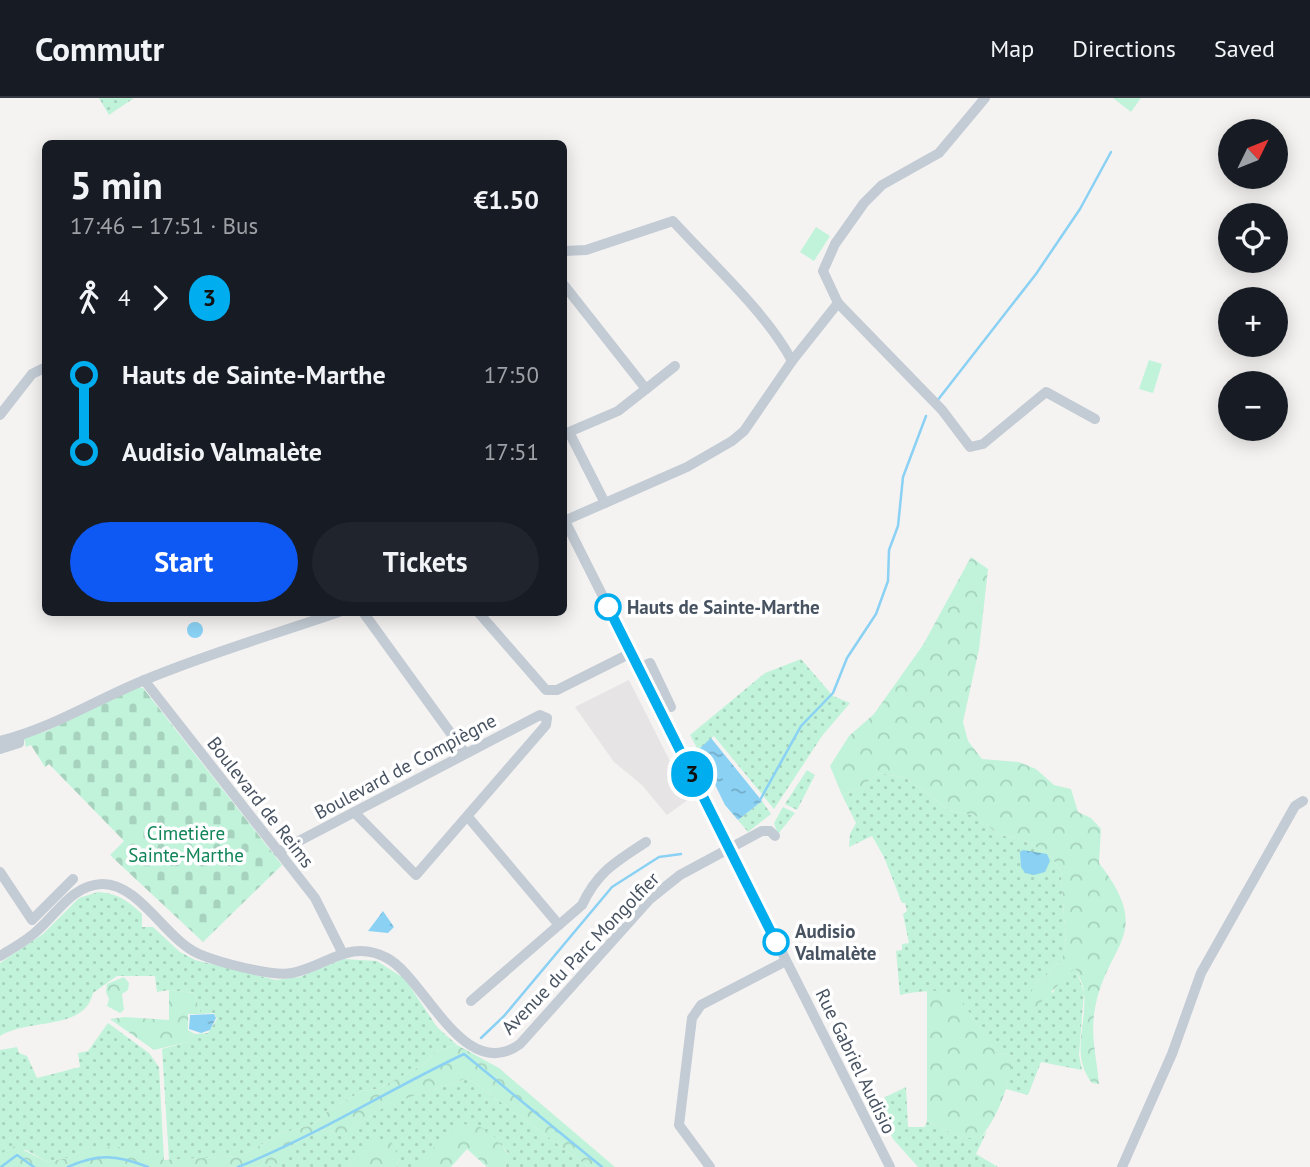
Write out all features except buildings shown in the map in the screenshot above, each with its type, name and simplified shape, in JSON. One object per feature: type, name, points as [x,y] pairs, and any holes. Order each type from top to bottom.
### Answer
[{"type":"street","points":[[985,98],[946,147],[882,185],[847,223],[825,263],[824,271],[838,303],[942,410],[970,447],[983,444],[1011,417],[1046,391],[1095,419]]},
{"type":"street","points":[[567,251],[586,250],[673,221],[777,338],[792,361]]},
{"type":"street","points":[[567,289],[646,389]]},
{"type":"street","points":[[567,520],[687,467],[732,441],[744,431],[792,361],[838,303]]},
{"type":"street","points":[[605,503],[569,432],[618,411],[675,366]]},
{"type":"street","points":[[0,415],[32,374],[42,369]]},
{"type":"street","name":"Rue Gabriel Audisio","points":[[567,527],[890,1167]]},
{"type":"street","points":[[0,741],[41,730],[144,680],[209,654],[327,616]]},
{"type":"street","points":[[366,616],[466,753]]},
{"type":"street","points":[[481,616],[543,688],[557,690],[631,653]]},
{"type":"street","points":[[639,668],[650,663],[671,707]]},
{"type":"street","name":"Boulevard de Reims","points":[[144,680],[315,898],[342,951]]},
{"type":"street","name":"Boulevard de Compiègne","points":[[278,852],[540,715],[547,718],[546,724],[468,817]]},
{"type":"street","points":[[0,749],[19,743],[19,736]]},
{"type":"street","points":[[1122,1167],[1172,1054],[1201,973],[1295,806],[1303,800]]},
{"type":"street","points":[[354,812],[416,875],[468,817],[559,925]]},
{"type":"street","name":"Avenue du Parc Mongolfier","points":[[0,956],[38,930],[76,892],[101,884],[116,886],[130,894],[200,955],[270,971],[293,973],[342,951],[364,951],[386,957],[409,974],[438,1016],[471,1045],[495,1053],[512,1049],[650,900],[680,875],[762,831],[770,831],[775,836]]},
{"type":"street","points":[[471,1001],[582,905],[597,876],[646,842]]},
{"type":"street","points":[[0,872],[32,920],[73,879]]},
{"type":"street","points":[[710,1167],[679,1125],[692,1018],[701,1005],[786,961]]},
{"type":"shaded area","points":[[629,680],[689,799],[667,815],[642,785],[614,762],[575,707]]},
{"type":"green space","points":[[99,98],[134,98],[109,115]]},
{"type":"green space","points":[[1113,98],[1141,98],[1131,112]]},
{"type":"green space","points":[[816,227],[830,236],[814,261],[800,252]]},
{"type":"green space","points":[[1149,360],[1162,364],[1153,393],[1139,389]]},
{"type":"green space","points":[[971,557],[988,569],[979,649],[963,722],[968,741],[982,759],[1019,762],[1036,769],[1054,785],[1071,789],[1078,812],[1091,818],[1101,829],[1099,863],[1116,888],[1124,908],[1126,925],[1122,940],[1099,991],[1094,1015],[1099,1084],[1092,1083],[1082,1061],[1084,993],[1075,968],[1032,1011],[1029,998],[1035,983],[1061,961],[1066,948],[1061,871],[1050,855],[1022,839],[999,835],[976,816],[949,810],[906,778],[879,773],[858,789],[842,795],[830,766],[849,736],[874,714],[923,645]]},
{"type":"green space","points":[[801,659],[833,696],[850,703],[822,736],[774,809],[714,736],[698,750],[690,735],[765,673]]},
{"type":"green space","name":"Cimetière Sainte-Marthe","points":[[137,687],[143,688],[282,865],[203,942],[110,855],[124,841],[49,764],[45,767],[31,745],[26,747],[24,738],[47,731]]},
{"type":"green space","points":[[807,770],[815,775],[797,810],[785,804]]},
{"type":"green space","points":[[879,773],[906,778],[949,810],[976,816],[999,835],[1022,839],[1050,855],[1061,871],[1066,948],[1061,961],[1035,983],[1053,993],[1058,982],[1075,967],[1084,992],[1079,1055],[1082,1070],[1041,1062],[1028,1095],[1006,1089],[1014,1056],[999,1053],[960,1002],[937,992],[900,995],[896,951],[902,950],[902,944],[909,943],[903,914],[907,911],[905,903],[902,903],[884,857],[872,836],[849,847],[850,834],[856,823],[842,795],[858,789]]},
{"type":"green space","points":[[762,801],[771,814],[748,832],[738,820]]},
{"type":"green space","points":[[783,807],[795,813],[778,834],[774,823]]},
{"type":"green space","points":[[98,892],[126,901],[142,914],[142,927],[153,927],[180,952],[195,960],[276,980],[300,977],[343,959],[377,961],[405,979],[437,1027],[457,1045],[436,1051],[424,1064],[378,1089],[362,1091],[328,1111],[315,1124],[282,1133],[241,1156],[169,1160],[162,1049],[187,1042],[195,1034],[208,1033],[217,1019],[214,1013],[201,1014],[194,993],[169,990],[157,992],[155,976],[117,976],[93,993],[88,1005],[79,1013],[67,1019],[25,1027],[0,1036],[0,963],[43,934],[79,898]]},
{"type":"green space","points":[[124,977],[129,983],[128,990],[122,994],[124,1010],[120,1013],[107,1006],[109,999],[106,992],[107,984]]},
{"type":"green space","points":[[927,989],[957,996],[999,1053],[1014,1056],[1002,1099],[993,1120],[980,1138],[962,1138],[927,1121]]},
{"type":"green space","points":[[169,990],[194,993],[201,1014],[188,1014],[188,1030],[195,1034],[187,1042],[154,1050],[110,1019],[125,1017],[169,1020]]},
{"type":"green space","points":[[108,1023],[149,1053],[159,1067],[164,1160],[89,1147],[71,1157],[48,1162],[26,1150],[0,1154],[0,1050],[17,1047],[19,1053],[27,1056],[37,1078],[80,1067],[78,1053],[88,1051]]},
{"type":"green space","points":[[457,1045],[499,1068],[615,1167],[589,1167],[468,1078],[389,1104],[341,1136],[324,1129],[288,1147],[288,1160],[267,1167],[0,1167],[0,1154],[15,1146],[48,1162],[71,1157],[89,1147],[127,1147],[164,1160],[241,1156],[282,1133],[315,1124],[328,1111],[362,1091],[378,1089],[424,1064],[436,1051]]},
{"type":"green space","points":[[468,1078],[589,1167],[505,1167],[508,1153],[492,1135],[424,1162],[419,1167],[396,1167],[400,1159],[351,1160],[350,1167],[267,1167],[287,1160],[288,1147],[324,1129],[341,1136],[388,1104]]},
{"type":"green space","points":[[906,1087],[908,1127],[925,1127],[927,1121],[962,1138],[980,1138],[987,1131],[976,1154],[998,1167],[918,1167],[893,1139],[875,1102]]},
{"type":"green space","points":[[462,1124],[484,1128],[493,1136],[508,1154],[505,1167],[487,1167],[467,1149],[451,1167],[419,1167],[426,1154]]},
{"type":"green space","points":[[374,1140],[391,1142],[400,1159],[396,1167],[350,1167],[351,1160]]},
{"type":"water","points":[[192,622],[198,622],[203,630],[201,636],[192,638],[187,633],[187,627]]},
{"type":"water","points":[[711,738],[762,801],[738,820],[725,805],[698,750]]},
{"type":"water","points":[[1023,850],[1047,854],[1050,861],[1045,872],[1034,875],[1025,873],[1021,867],[1020,852]]},
{"type":"water","points":[[383,911],[394,927],[388,933],[368,931]]},
{"type":"water","points":[[214,1014],[216,1018],[210,1030],[201,1033],[189,1029],[190,1015]]},
{"type":"waterway","points":[[937,401],[1036,274],[1080,209],[1111,152]]},
{"type":"waterway","points":[[760,800],[801,726],[833,693],[847,658],[876,614],[888,581],[889,550],[898,526],[903,477],[926,416]]},
{"type":"waterway","points":[[481,1038],[504,1016],[612,887],[659,857],[681,854]]},
{"type":"waterway","points":[[238,1167],[296,1141],[464,1054],[602,1167]]},
{"type":"waterway","points":[[1,1167],[17,1155],[34,1167]]},
{"type":"waterway","points":[[68,1167],[89,1159],[108,1157],[148,1167]]},
{"type":"bus line","name":"3","points":[[608,607],[776,942]]},
{"type":"place","name":"Hauts de Sainte-Marthe","points":[[608,607]]},
{"type":"place","name":"Audisio Valmalète","points":[[776,942]]}]
